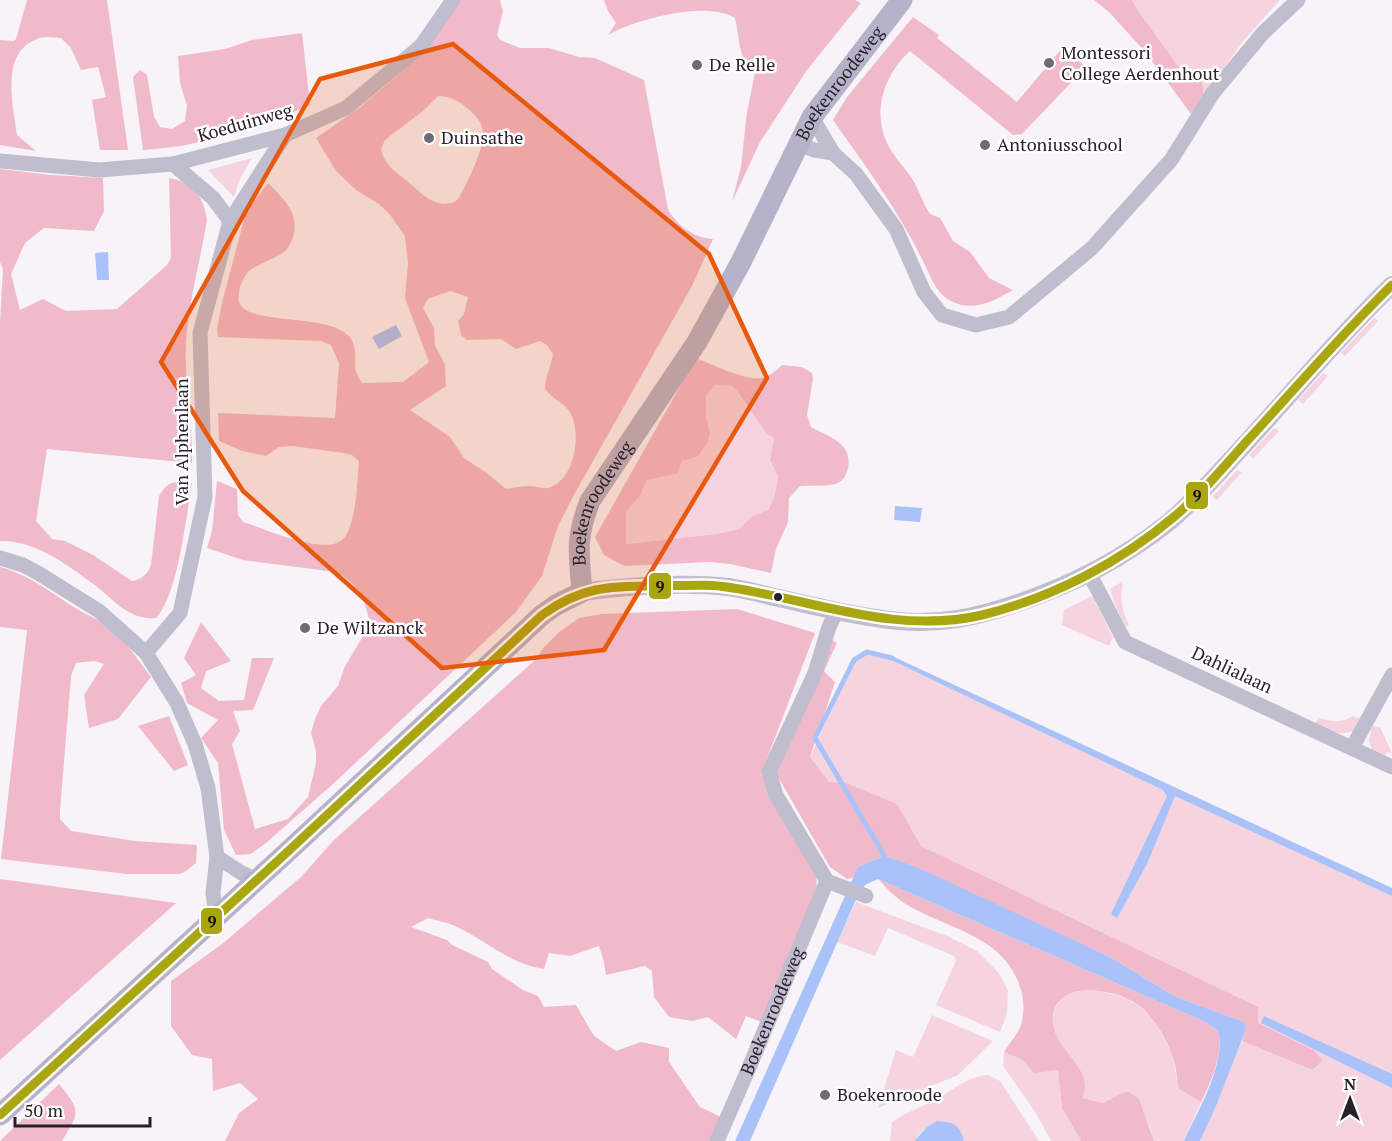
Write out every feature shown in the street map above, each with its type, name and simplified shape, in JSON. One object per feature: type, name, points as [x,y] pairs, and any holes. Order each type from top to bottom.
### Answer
[{"type":"main road","name":"Boekenroodeweg","points":[[0,1115],[542,615],[582,592],[578,541],[581,524],[590,501],[697,342],[741,262],[812,117],[902,0]]},
{"type":"street","name":"Koeduinweg","points":[[0,160],[99,170],[173,164],[285,135],[346,108],[421,46],[453,0]]},
{"type":"street","points":[[812,117],[833,153],[856,174],[896,229],[924,292],[942,315],[976,325],[1009,317],[1100,240],[1171,160],[1213,93],[1263,33],[1298,0]]},
{"type":"street","name":"Van Alphenlaan","points":[[146,653],[180,613],[205,498],[200,333],[230,220],[285,135]]},
{"type":"street","points":[[799,144],[814,150],[833,153]]},
{"type":"street","points":[[173,164],[213,198],[230,220]]},
{"type":"street","points":[[582,592],[626,586],[730,587],[900,621],[952,621],[984,614],[1039,596],[1089,573],[1141,541],[1189,504],[1276,412],[1360,315],[1392,285]]},
{"type":"street","points":[[0,558],[38,573],[99,611],[146,653],[177,703],[195,744],[208,788],[217,857],[213,893],[216,916]]},
{"type":"street","name":"Dahlialaan","points":[[1089,573],[1125,642],[1392,767]]},
{"type":"street","points":[[837,610],[829,627],[815,673],[769,772],[776,795],[827,881],[866,896]]},
{"type":"street","points":[[1352,748],[1392,675]]},
{"type":"street","points":[[217,857],[256,880]]},
{"type":"street","name":"Boekenroodeweg","points":[[717,1141],[827,881]]},
{"type":"highlighted area","points":[[453,44],[709,254],[767,378],[604,650],[442,668],[243,491],[161,362],[320,79]]},
{"type":"shaded area","points":[[27,0],[107,0],[128,150],[100,150],[92,100],[106,97],[98,67],[81,70],[71,48],[61,38],[49,37],[37,39],[25,46],[13,67],[12,94],[17,135],[36,151],[0,145],[0,40],[14,41],[16,39]]},
{"type":"shaded area","points":[[459,0],[500,0],[503,11],[497,35],[500,40],[520,48],[549,48],[579,57],[595,58],[644,80],[668,209],[676,221],[693,234],[713,239],[692,286],[558,526],[542,576],[516,612],[333,784],[266,843],[251,854],[236,855],[224,830],[218,763],[201,738],[218,720],[187,703],[181,683],[196,675],[184,658],[201,622],[231,661],[206,671],[201,688],[219,701],[244,700],[252,658],[274,658],[253,710],[233,711],[240,731],[232,744],[255,829],[288,819],[308,797],[316,763],[316,751],[311,733],[315,719],[321,706],[338,686],[345,666],[370,625],[360,594],[344,576],[336,572],[243,560],[207,548],[212,531],[217,481],[237,489],[238,515],[243,522],[295,540],[324,545],[336,543],[344,538],[352,522],[359,461],[352,455],[293,446],[279,447],[266,456],[242,451],[219,441],[218,413],[335,418],[339,363],[331,345],[321,341],[218,337],[217,328],[223,299],[246,212],[268,183],[289,207],[295,229],[286,250],[251,269],[246,275],[240,286],[239,294],[239,302],[245,309],[256,314],[323,324],[338,329],[352,340],[355,349],[356,371],[362,383],[403,382],[429,362],[405,298],[408,263],[405,236],[379,204],[356,190],[336,171],[316,138],[359,108],[405,69]],"holes":[[[438,96],[450,98],[464,105],[477,118],[482,129],[481,147],[459,198],[454,202],[442,204],[422,194],[389,166],[381,149],[385,140],[424,110]],[[450,291],[468,297],[464,314],[458,321],[461,335],[467,340],[501,339],[516,349],[540,341],[547,345],[553,354],[545,389],[569,411],[573,420],[576,442],[570,466],[565,476],[557,484],[548,488],[529,486],[506,489],[464,458],[450,437],[410,410],[446,386],[445,365],[435,345],[434,328],[423,308],[428,299]]]},
{"type":"shaded area","points":[[604,0],[855,0],[861,3],[807,70],[760,142],[732,202],[741,167],[747,112],[755,73],[742,54],[735,18],[723,13],[690,11],[653,18],[608,35],[616,23]]},
{"type":"shaded area","points":[[1094,0],[1132,0],[1181,70],[1201,78],[1204,96],[1191,114],[1146,53],[1110,13]]},
{"type":"shaded area","points":[[1132,0],[1280,0],[1244,40],[1204,96],[1201,79],[1181,70]]},
{"type":"shaded area","points":[[913,17],[939,35],[937,38],[1017,102],[1063,47],[1086,67],[1022,134],[1013,135],[910,51],[887,82],[881,106],[881,118],[889,148],[914,182],[930,214],[940,218],[953,241],[970,252],[989,278],[1013,290],[984,304],[961,305],[942,295],[893,207],[833,120],[847,97]]},
{"type":"shaded area","points":[[302,33],[310,105],[270,121],[207,141],[143,150],[133,77],[140,70],[147,75],[154,117],[160,127],[172,129],[185,121],[187,106],[180,83],[178,56],[225,49],[252,40]]},
{"type":"shaded area","points":[[252,158],[239,181],[234,197],[208,170]]},
{"type":"shaded area","points":[[0,169],[103,178],[104,211],[94,231],[44,228],[25,243],[11,274],[20,310],[43,299],[66,311],[117,309],[167,265],[171,258],[169,178],[191,187],[203,204],[207,220],[191,302],[186,346],[192,463],[47,449],[36,521],[52,539],[65,541],[93,555],[132,581],[146,574],[151,565],[159,496],[169,484],[192,483],[175,574],[164,607],[156,618],[146,618],[130,613],[75,570],[39,550],[13,542],[0,541],[0,323],[3,269],[0,262]]},
{"type":"shaded area","points":[[1374,318],[1378,321],[1345,356],[1341,353]]},
{"type":"shaded area","points":[[696,358],[747,377],[768,376],[782,365],[802,367],[812,373],[807,415],[811,427],[832,438],[843,447],[849,459],[848,468],[838,483],[800,486],[789,498],[788,522],[776,549],[771,573],[709,562],[624,566],[604,555],[595,537]],"holes":[[[715,385],[731,386],[767,434],[774,438],[770,460],[778,476],[775,495],[769,509],[751,517],[739,529],[716,534],[626,544],[626,512],[640,496],[647,480],[677,474],[682,461],[698,456],[708,441],[710,432],[706,416],[706,395]]]},
{"type":"shaded area","points":[[1323,373],[1328,376],[1303,404],[1298,400]]},
{"type":"shaded area","points":[[715,385],[731,386],[737,391],[767,433],[774,438],[770,460],[778,476],[776,495],[769,509],[751,517],[739,529],[716,534],[626,544],[626,512],[640,496],[647,480],[677,474],[682,461],[710,432],[706,416],[706,395]]},
{"type":"shaded area","points":[[1274,428],[1279,431],[1253,459],[1249,455]]},
{"type":"shaded area","points":[[1237,470],[1242,472],[1217,500],[1212,497]]},
{"type":"shaded area","points":[[0,567],[31,580],[102,623],[136,656],[151,677],[118,719],[89,728],[84,695],[104,664],[94,661],[76,663],[71,676],[60,819],[71,831],[135,841],[197,845],[196,863],[186,871],[180,874],[126,874],[1,859],[27,630],[0,627]]},
{"type":"shaded area","points":[[1123,581],[1122,603],[1129,625],[1126,626],[1110,589]]},
{"type":"shaded area","points":[[1092,596],[1113,637],[1109,646],[1062,625],[1064,610]]},
{"type":"shaded area","points":[[737,609],[815,633],[761,774],[816,873],[817,892],[761,1022],[746,1016],[736,1039],[708,1017],[692,1021],[669,1017],[654,997],[652,971],[645,966],[606,975],[599,946],[570,956],[549,953],[544,969],[509,957],[449,923],[428,918],[411,927],[447,940],[452,945],[488,962],[492,969],[523,990],[538,996],[544,1007],[576,1005],[594,1036],[616,1051],[641,1042],[669,1048],[669,1062],[700,1107],[721,1117],[710,1141],[225,1141],[239,1113],[258,1099],[240,1083],[213,1091],[212,1059],[192,1055],[171,1026],[171,981],[222,944],[301,877],[334,840],[535,660],[559,632],[579,618],[601,614]]},
{"type":"shaded area","points":[[823,636],[837,643],[824,671],[835,682],[810,757],[829,782],[846,783],[897,804],[921,846],[1258,1007],[1258,1023],[1313,1050],[1323,1060],[1312,1070],[1242,1041],[1245,1032],[1242,1021],[1176,997],[1110,957],[892,858],[881,857],[858,867],[855,877],[847,879],[830,867],[774,770]]},
{"type":"shaded area","points":[[867,655],[889,659],[1392,895],[1392,1141],[1200,1141],[1242,1041],[1312,1070],[1313,1050],[1258,1023],[1257,1009],[921,846],[829,783],[810,757],[854,662]]},
{"type":"shaded area","points":[[169,716],[188,765],[174,771],[138,726]]},
{"type":"shaded area","points":[[1353,716],[1361,719],[1354,731],[1333,732],[1313,725],[1320,718],[1337,721]]},
{"type":"shaded area","points":[[1372,726],[1380,727],[1392,753],[1387,752],[1384,757],[1372,751],[1369,740]]},
{"type":"shaded area","points":[[0,879],[176,903],[0,1060]]},
{"type":"shaded area","points":[[878,879],[1205,1022],[1218,1031],[1219,1049],[1216,1067],[1201,1102],[1179,1089],[1174,1061],[1165,1039],[1145,1011],[1124,997],[1094,990],[1080,991],[1068,995],[1058,1003],[1053,1015],[1053,1025],[1061,1043],[1083,1075],[1085,1084],[1083,1098],[1103,1103],[1127,1091],[1139,1099],[1154,1141],[1081,1141],[1062,1108],[1058,1070],[1034,1073],[1023,1060],[1004,1052],[1020,1028],[1023,1015],[1021,989],[1010,967],[999,953],[984,942],[901,901]]},
{"type":"shaded area","points":[[856,902],[947,936],[977,951],[998,972],[1008,991],[1007,1014],[1000,1032],[936,1005],[956,961],[954,956],[888,928],[875,956],[837,942]]},
{"type":"shaded area","points":[[1096,990],[1119,996],[1137,1005],[1152,1019],[1165,1040],[1173,1056],[1179,1089],[1201,1102],[1184,1141],[1154,1141],[1149,1124],[1103,1103],[1083,1098],[1085,1084],[1082,1074],[1057,1037],[1052,1018],[1056,1007],[1068,995]]},
{"type":"shaded area","points":[[932,1015],[993,1041],[958,1075],[878,1108],[896,1050],[913,1057]]},
{"type":"shaded area","points":[[1004,1052],[1023,1060],[1058,1069],[1062,1108],[1081,1141],[1051,1141],[1036,1113],[1003,1066]]},
{"type":"shaded area","points":[[988,1075],[1000,1081],[1039,1141],[964,1141],[955,1125],[941,1122],[933,1123],[914,1141],[890,1141],[892,1122],[968,1080]]},
{"type":"shaded area","points":[[59,1084],[71,1100],[76,1112],[62,1141],[0,1141]]},
{"type":"water","points":[[108,252],[109,280],[97,280],[95,253]]},
{"type":"water","points":[[396,325],[402,336],[379,349],[372,337]]},
{"type":"water","points":[[895,506],[922,508],[920,522],[894,520]]},
{"type":"water","points":[[892,656],[1392,888],[1392,896],[1175,796],[1147,864],[1117,918],[1111,914],[1167,796],[1163,790],[889,659]]},
{"type":"water","points":[[881,857],[892,858],[923,870],[1110,957],[1176,997],[1242,1021],[1246,1026],[1245,1032],[1200,1141],[1184,1141],[1215,1072],[1220,1043],[1218,1031],[1205,1022],[878,879],[865,885],[855,902],[750,1141],[735,1141],[858,867]]},
{"type":"water","points":[[1264,1016],[1392,1074],[1392,1088],[1261,1023]]},
{"type":"water","points":[[937,1121],[948,1122],[958,1127],[964,1141],[914,1141],[927,1127]]},
{"type":"waterway","points":[[885,857],[815,738],[854,660],[867,652],[892,658]]},
{"type":"transit line","name":"9","points":[[0,1115],[542,615],[556,606],[595,590],[638,586],[694,585],[733,588],[857,614],[919,621],[951,620],[982,615],[1034,599],[1109,563],[1175,516],[1212,480],[1336,343],[1392,285]]},
{"type":"place","name":"Montessori College Aerdenhout","points":[[1049,63]]},
{"type":"place","name":"De Relle","points":[[697,65]]},
{"type":"place","name":"Duinsathe","points":[[429,138]]},
{"type":"place","name":"Antoniusschool","points":[[985,145]]},
{"type":"place","name":"De Wiltzanck","points":[[305,628]]},
{"type":"place","name":"Boekenroode","points":[[825,1095]]}]
